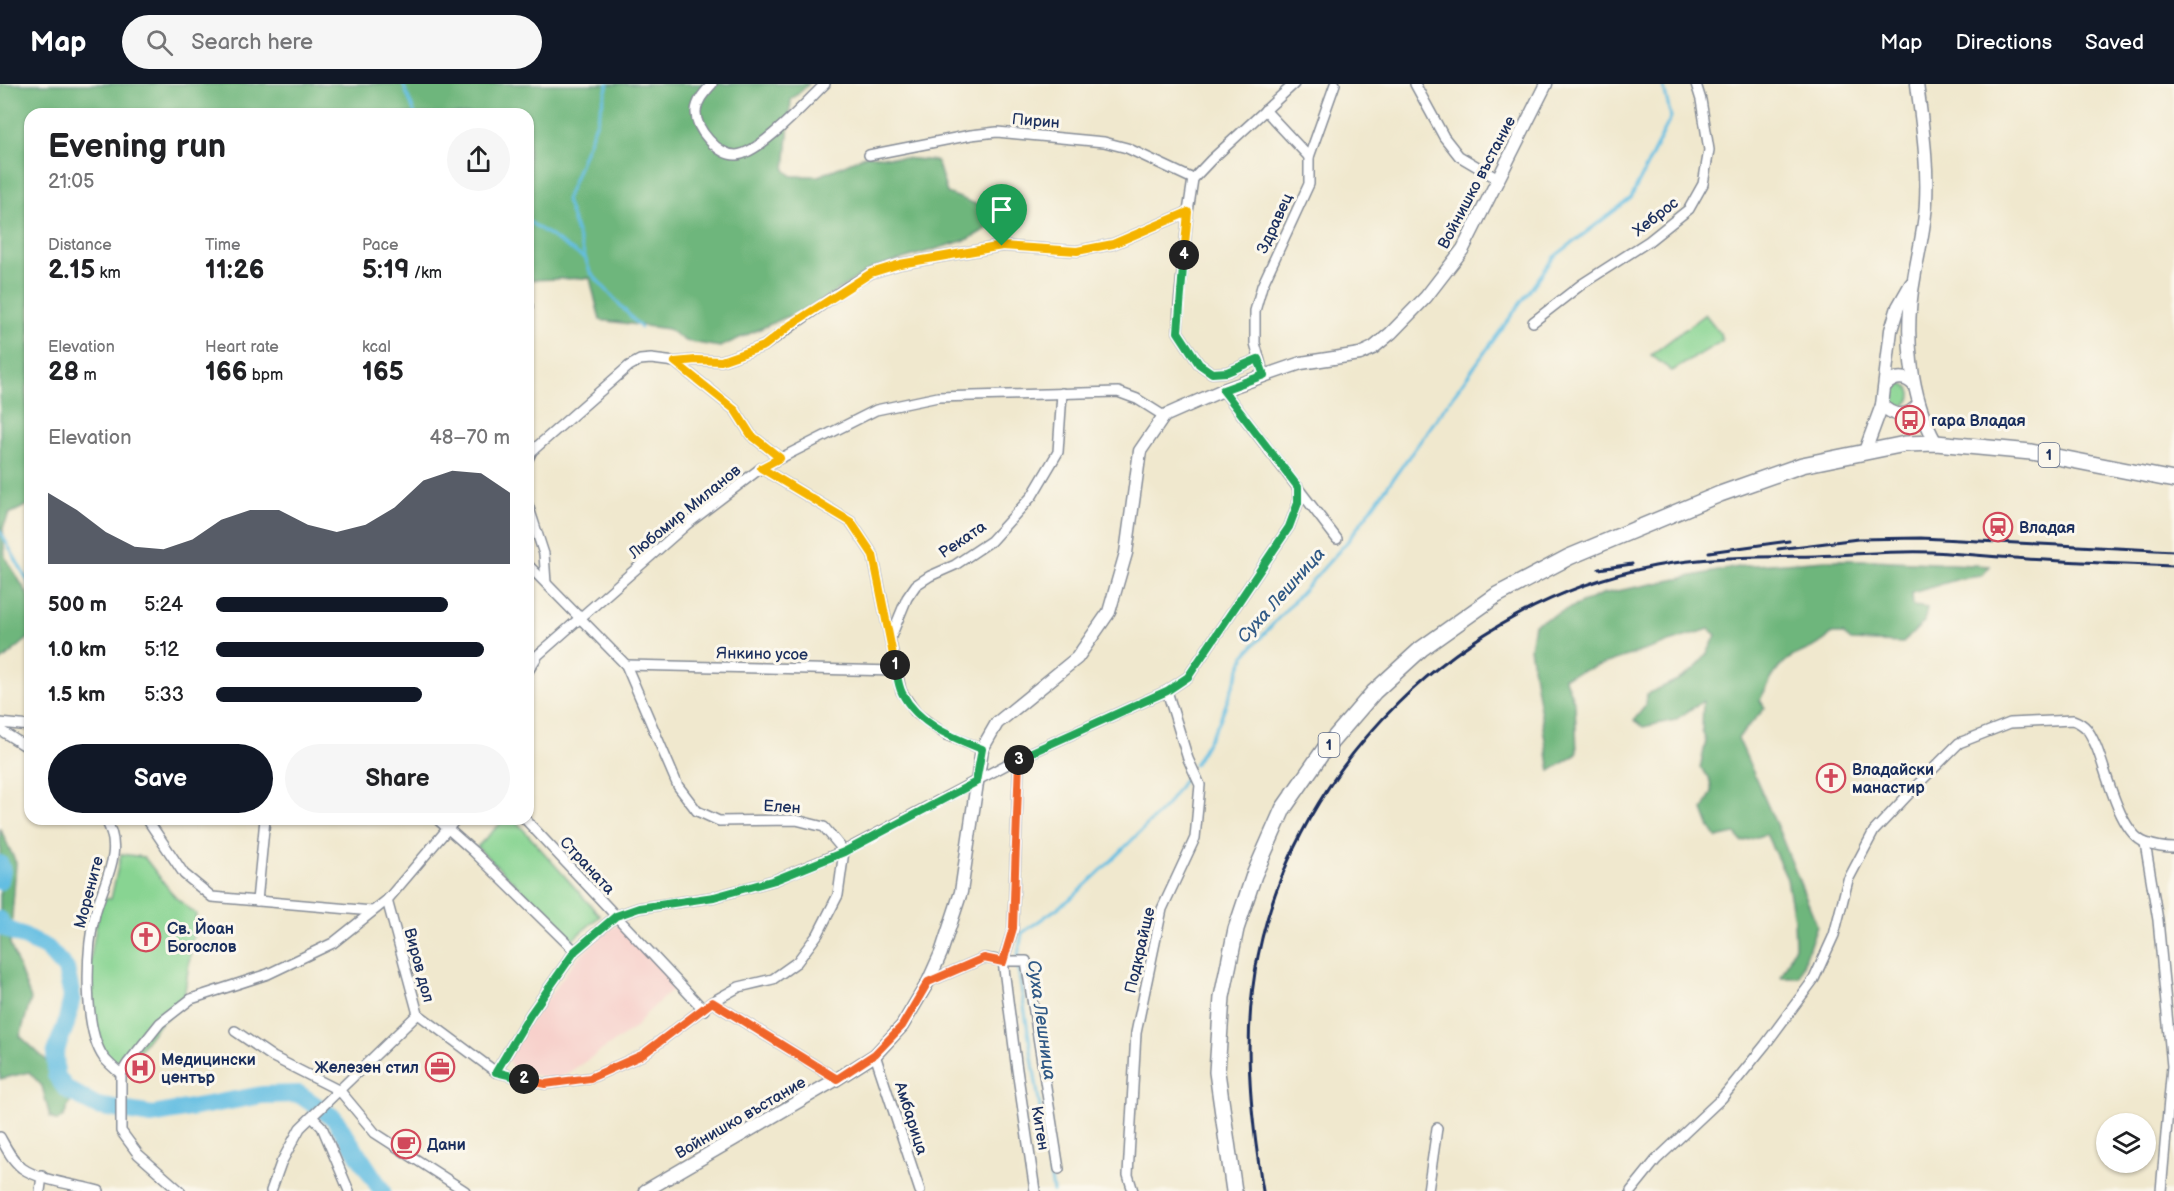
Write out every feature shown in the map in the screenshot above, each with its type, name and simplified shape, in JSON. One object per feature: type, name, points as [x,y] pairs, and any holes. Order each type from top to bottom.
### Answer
[{"type":"highway","name":"1","points":[[1233,1191],[1217,1072],[1222,997],[1236,928],[1254,875],[1283,809],[1324,750],[1374,692],[1421,649],[1497,595],[1569,557],[1720,494],[1802,465],[1905,444],[1936,443],[2031,452],[2174,480]]},
{"type":"street","points":[[712,84],[701,97],[696,111],[699,128],[717,148],[737,155],[763,144],[825,84]]},
{"type":"street","points":[[1258,359],[1227,372],[1212,373],[1199,364],[1178,332],[1188,212],[1193,179],[1294,84]]},
{"type":"street","name":"Здравец","points":[[1264,375],[1255,343],[1255,311],[1262,286],[1309,184],[1309,158],[1335,84]]},
{"type":"street","points":[[1415,84],[1444,137],[1459,156],[1498,179]]},
{"type":"street","name":"Войнишко въстание","points":[[645,1191],[837,1079],[875,1054],[902,1026],[942,953],[961,892],[982,749],[997,723],[1077,658],[1109,612],[1126,553],[1140,451],[1164,416],[1264,375],[1301,363],[1360,354],[1383,341],[1426,297],[1462,249],[1546,84]]},
{"type":"street","name":"Хеброс","points":[[1533,322],[1582,284],[1649,240],[1689,209],[1703,184],[1709,150],[1701,100],[1696,84]]},
{"type":"street","points":[[1917,84],[1926,154],[1926,203],[1922,242],[1913,280],[1909,326],[1914,385],[1926,424],[1936,443]]},
{"type":"street","points":[[1265,110],[1309,158]]},
{"type":"street","name":"Пирин","points":[[869,155],[997,132],[1104,142],[1127,148],[1193,179]]},
{"type":"street","points":[[534,449],[629,366],[640,360],[651,358],[675,362],[721,361],[764,346],[847,287],[871,273],[900,264],[1002,246],[1077,251],[1113,244],[1188,212]]},
{"type":"street","points":[[1865,451],[1882,405],[1891,330],[1898,307],[1913,280]]},
{"type":"street","points":[[675,362],[735,410],[751,435],[780,458]]},
{"type":"street","points":[[1886,385],[1900,378],[1907,379],[1914,385]]},
{"type":"street","points":[[1223,390],[1337,539]]},
{"type":"street","name":"Любомир Миланов","points":[[534,661],[538,655],[686,525],[761,468],[876,410],[938,397],[1118,392],[1137,399],[1164,416]]},
{"type":"street","name":"Реката","points":[[890,639],[907,598],[916,585],[955,565],[991,541],[1032,496],[1058,452],[1062,393]]},
{"type":"street","points":[[1882,405],[1894,414],[1901,415],[1908,413],[1919,404]]},
{"type":"street","points":[[761,468],[851,522],[873,555],[901,691],[916,713],[946,735],[982,749]]},
{"type":"street","points":[[844,852],[838,895],[818,934],[797,962],[773,979],[739,987],[712,1002],[642,1055],[590,1078],[545,1084],[496,1072],[530,1015],[575,951],[616,916],[639,908],[714,897],[775,880],[844,852],[1019,758],[1167,691],[1188,677],[1289,527],[1298,503],[1298,487]]},
{"type":"street","points":[[534,523],[544,554],[546,583]]},
{"type":"street","name":"Елен","points":[[534,571],[626,665],[678,786],[697,810],[719,821],[796,820],[824,827],[844,852]]},
{"type":"street","name":"Янкино усое","points":[[626,665],[896,671]]},
{"type":"street","name":"Подкрайще","points":[[1132,1191],[1128,1175],[1136,1033],[1162,909],[1195,838],[1200,785],[1188,759],[1167,691]]},
{"type":"street","points":[[1631,1191],[1656,1160],[1722,1098],[1765,1046],[1814,979],[1834,935],[1848,880],[1874,831],[1959,743],[2010,723],[2073,720],[2082,723],[2089,730],[2105,767],[2118,811],[2130,831],[2145,843],[2174,848]]},
{"type":"street","points":[[0,723],[24,725]]},
{"type":"street","points":[[0,730],[24,744]]},
{"type":"street","name":"Китен","points":[[1019,758],[1013,928],[1003,962],[1035,1191]]},
{"type":"street","name":"Морените","points":[[109,825],[112,829],[115,850],[109,876],[95,914],[89,948],[87,979],[94,1038],[104,1058],[121,1074]]},
{"type":"street","points":[[151,825],[184,874],[212,897],[372,911]]},
{"type":"street","points":[[257,901],[264,825]]},
{"type":"street","points":[[445,825],[575,951]]},
{"type":"street","points":[[180,1191],[138,1155],[120,1131],[121,1074],[160,1023],[191,999],[268,974],[333,944],[387,900],[451,825]]},
{"type":"street","name":"Страната","points":[[531,825],[704,1010]]},
{"type":"street","points":[[2145,843],[2158,920],[2172,1066],[2162,1191]]},
{"type":"street","name":"Виров дол","points":[[387,900],[418,1014],[496,1072]]},
{"type":"street","points":[[928,982],[984,958],[1003,962],[1026,961],[1059,1168]]},
{"type":"street","points":[[712,1002],[837,1079]]},
{"type":"street","points":[[271,1191],[280,1163],[300,1128],[418,1014]]},
{"type":"street","points":[[235,1031],[273,1058],[340,1091],[375,1133],[465,1191]]},
{"type":"street","name":"Амбарица","points":[[875,1054],[920,1191]]},
{"type":"street","points":[[312,1117],[322,1127],[349,1191]]},
{"type":"street","points":[[1428,1191],[1437,1128]]},
{"type":"street","points":[[0,1137],[8,1152],[22,1168],[42,1176],[99,1191]]},
{"type":"street","points":[[40,1191],[42,1176]]},
{"type":"shaded area","points":[[614,926],[621,926],[676,986],[646,1014],[635,1028],[556,1081],[515,1069],[509,1060],[513,1046],[577,958]]},
{"type":"green space","points":[[0,84],[809,84],[791,100],[785,170],[792,176],[819,176],[867,155],[937,161],[947,193],[991,210],[988,228],[969,239],[873,268],[815,304],[720,347],[685,341],[668,329],[600,320],[590,278],[534,280],[534,108],[24,108],[24,507],[9,514],[3,528],[5,557],[24,588],[24,642],[0,662]]},
{"type":"green space","points":[[1705,314],[1720,333],[1722,341],[1672,371],[1651,355]]},
{"type":"green space","points":[[1900,384],[1910,391],[1911,395],[1904,405],[1900,406],[1890,399],[1889,395],[1896,385]]},
{"type":"green space","points":[[1826,560],[1990,566],[1982,576],[1959,579],[1912,593],[1913,606],[1927,608],[1924,622],[1903,643],[1851,641],[1843,634],[1831,634],[1817,645],[1790,658],[1777,671],[1760,700],[1765,708],[1738,738],[1817,925],[1799,977],[1781,977],[1795,946],[1794,919],[1787,879],[1766,834],[1742,842],[1735,834],[1717,838],[1709,826],[1703,810],[1712,792],[1709,777],[1700,768],[1706,741],[1702,730],[1703,701],[1675,720],[1643,727],[1634,720],[1646,705],[1647,694],[1681,678],[1697,667],[1710,649],[1716,635],[1709,629],[1564,677],[1575,704],[1577,754],[1550,771],[1530,648],[1534,624],[1602,594],[1743,566]]},
{"type":"green space","points":[[499,825],[519,825],[600,916],[573,939],[477,847]]},
{"type":"green space","points":[[0,828],[16,863],[10,944],[31,999],[20,1036],[76,1088],[64,1116],[57,1121],[50,1117],[42,1086],[29,1072],[0,1079]]},
{"type":"green space","points":[[121,854],[144,857],[175,897],[196,914],[183,1005],[160,1023],[121,1074],[94,1038],[87,979],[101,898],[111,899]]},
{"type":"waterway","points":[[403,84],[413,108]]},
{"type":"waterway","points":[[608,84],[597,121],[566,200],[590,272],[641,328]]},
{"type":"waterway","name":"Суха Лешница","points":[[1194,765],[1219,722],[1245,655],[1347,542],[1554,257],[1631,198],[1671,117],[1663,84]]},
{"type":"waterway","points":[[534,225],[584,258]]},
{"type":"waterway","points":[[0,531],[24,574]]},
{"type":"waterway","name":"Суха Лешница","points":[[1053,1191],[1017,961],[1022,933],[1073,897],[1113,859],[1166,806],[1190,771]]},
{"type":"waterway","points":[[0,864],[2,871],[0,881]]},
{"type":"waterway","points":[[0,920],[1,926],[47,948],[66,969],[72,997],[66,1024],[55,1052],[56,1075],[66,1089],[97,1106],[152,1115],[262,1095],[299,1094],[334,1118],[382,1191]]},
{"type":"railway","points":[[1778,549],[1858,539],[1921,538],[2174,551]]},
{"type":"railway","points":[[1709,552],[1789,541]]},
{"type":"railway","points":[[1263,1191],[1251,1103],[1250,1015],[1258,956],[1278,885],[1309,819],[1350,758],[1399,702],[1455,655],[1517,615],[1584,585],[1655,566],[1695,560],[1917,552],[2174,566]]},
{"type":"railway","points":[[1599,569],[1632,564]]},
{"type":"place","name":"гара Владая","points":[[1910,420]]},
{"type":"place","name":"Владая","points":[[1998,527]]},
{"type":"place","name":"Владайски манастир","points":[[1831,778]]},
{"type":"place","name":"Св. Йоан Богослов","points":[[146,937]]},
{"type":"place","name":"Железен стил","points":[[440,1067]]},
{"type":"place","name":"Медицински център","points":[[140,1068]]},
{"type":"place","name":"Дани","points":[[406,1144]]},
{"type":"route","points":[[1188,212],[1178,332],[1199,364],[1212,373],[1227,372],[1258,359],[1264,375],[1223,390],[1298,487],[1298,503],[1289,527],[1188,677],[1167,691],[1019,758],[1013,928],[1003,962],[984,958],[975,960],[928,982],[902,1026],[875,1054],[837,1079],[712,1002],[642,1055],[590,1078],[545,1084],[496,1072],[530,1015],[575,951],[616,916],[639,908],[714,897],[775,880],[844,852],[976,782],[982,749],[946,735],[916,713],[901,691],[873,555],[851,522],[761,468],[780,458],[751,435],[735,410],[675,362],[721,361],[764,346],[792,324],[871,273],[900,264],[1002,246],[1077,251],[1113,244],[1188,212]]}]
